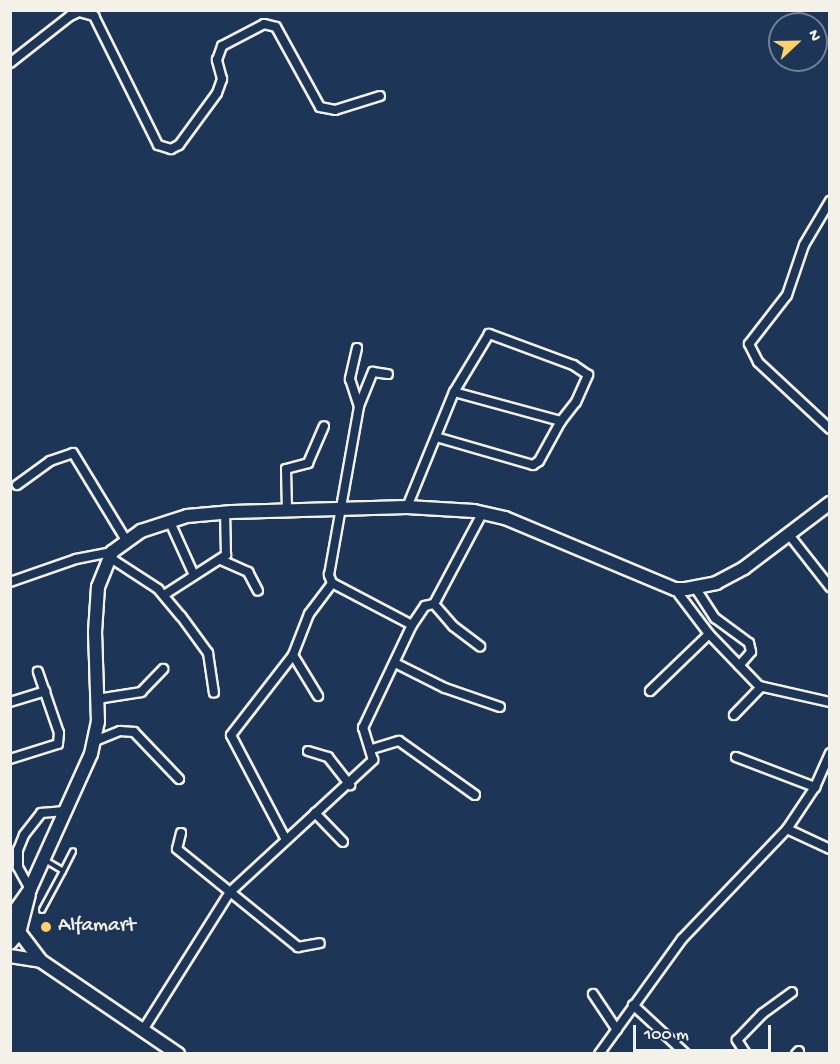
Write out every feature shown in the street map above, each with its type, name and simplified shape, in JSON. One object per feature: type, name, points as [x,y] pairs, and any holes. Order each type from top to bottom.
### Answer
[{"type":"main road","points":[[178,1053],[40,961],[10,919],[30,891],[45,860],[95,741],[98,699],[95,609],[111,555],[126,540],[169,520],[225,512],[407,507],[483,513],[675,589],[696,589],[728,578],[789,536],[830,503]]},
{"type":"main road","points":[[10,943],[19,933],[30,891]]},
{"type":"main road","points":[[10,956],[40,961]]},
{"type":"street","points":[[10,63],[70,16],[79,12],[94,16],[158,145],[171,150],[179,145],[217,93],[222,79],[217,60],[222,46],[264,24],[276,27],[320,107],[334,110],[380,96]]},
{"type":"street","points":[[830,201],[804,245],[787,295],[750,344],[758,362],[830,429]]},
{"type":"street","points":[[407,507],[436,436],[454,392],[485,337],[493,334],[586,372],[588,380],[561,421],[541,458],[533,465],[436,436]]},
{"type":"street","points":[[357,348],[350,380],[359,406]]},
{"type":"street","points":[[388,374],[373,372],[359,406],[329,575],[332,583],[412,625]]},
{"type":"street","points":[[454,392],[561,421]]},
{"type":"street","points":[[287,510],[286,469],[308,463],[324,426]]},
{"type":"street","points":[[17,485],[50,461],[73,453],[126,540]]},
{"type":"street","points":[[164,595],[194,573],[221,560],[227,551],[225,512]]},
{"type":"street","points":[[143,1030],[230,892],[285,838],[369,767],[374,756],[363,728],[412,625],[425,606],[434,604],[483,513]]},
{"type":"street","points":[[169,520],[194,573]]},
{"type":"street","points":[[789,536],[830,587]]},
{"type":"street","points":[[10,582],[76,559],[111,555],[164,595],[208,653],[214,693]]},
{"type":"street","points":[[221,560],[248,572],[258,591]]},
{"type":"street","points":[[285,838],[231,735],[293,655],[309,614],[332,583]]},
{"type":"street","points":[[675,589],[709,634],[760,687],[830,702]]},
{"type":"street","points":[[696,589],[715,618],[752,647],[739,666]]},
{"type":"street","points":[[434,604],[453,626],[480,646]]},
{"type":"street","points":[[650,691],[709,634]]},
{"type":"street","points":[[293,655],[318,696]]},
{"type":"street","points":[[395,663],[445,688],[500,707]]},
{"type":"street","points":[[98,699],[141,692],[163,669]]},
{"type":"street","points":[[10,759],[58,744],[59,733],[38,672]]},
{"type":"street","points":[[735,715],[760,687]]},
{"type":"street","points":[[10,702],[45,691]]},
{"type":"street","points":[[95,741],[120,731],[134,732],[179,779]]},
{"type":"street","points":[[372,749],[399,741],[475,795]]},
{"type":"street","points":[[308,751],[328,757],[350,785]]},
{"type":"street","points":[[600,1053],[682,939],[787,829],[814,787],[830,753]]},
{"type":"street","points":[[736,758],[814,787]]},
{"type":"street","points":[[30,891],[18,867],[18,850],[24,835],[41,813],[65,811]]},
{"type":"street","points":[[315,813],[343,842]]},
{"type":"street","points":[[787,829],[830,849]]},
{"type":"street","points":[[181,833],[177,849],[297,947],[320,943]]},
{"type":"street","points":[[746,1053],[737,1040],[762,1014],[792,992]]},
{"type":"street","points":[[592,994],[616,1030]]},
{"type":"street","points":[[633,1005],[686,1053]]},
{"type":"lane","points":[[42,910],[73,851]]},
{"type":"lane","points":[[45,860],[63,871]]},
{"type":"place","name":"Alfamart","points":[[46,927]]}]
